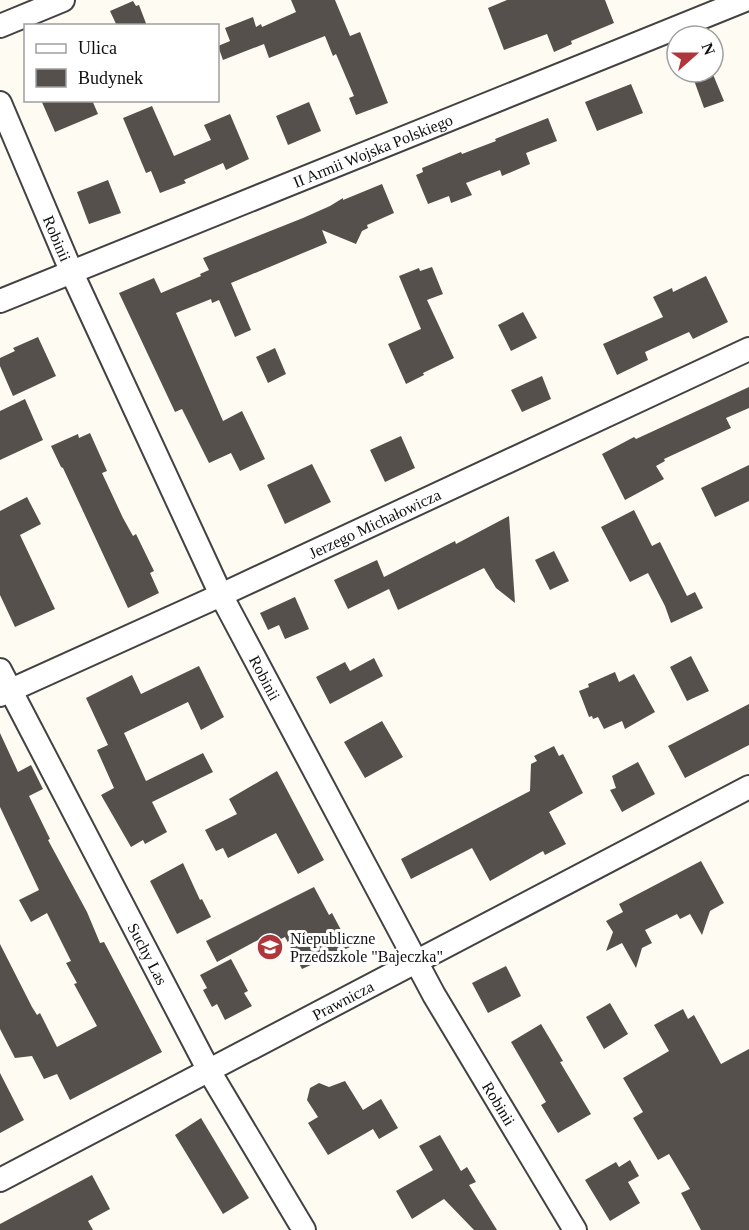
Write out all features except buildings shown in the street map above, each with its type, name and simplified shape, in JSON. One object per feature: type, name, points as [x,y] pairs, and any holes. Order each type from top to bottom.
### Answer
[{"type":"street","points":[[0,26],[63,0]]},
{"type":"street","name":"II Armii Wojska Polskiego","points":[[0,301],[745,0]]},
{"type":"street","name":"Robinii","points":[[0,103],[72,273],[221,595],[434,995],[575,1230]]},
{"type":"street","name":"Jerzego Michałowicza","points":[[3,685],[221,595],[749,349]]},
{"type":"street","name":"Suchy Las","points":[[3,685],[210,1071],[304,1230]]},
{"type":"street","name":"Prawnicza","points":[[0,1180],[749,787]]},
{"type":"place","name":"Niepubliczne Przedszkole \"Bajeczka\"","points":[[270,947]]}]
